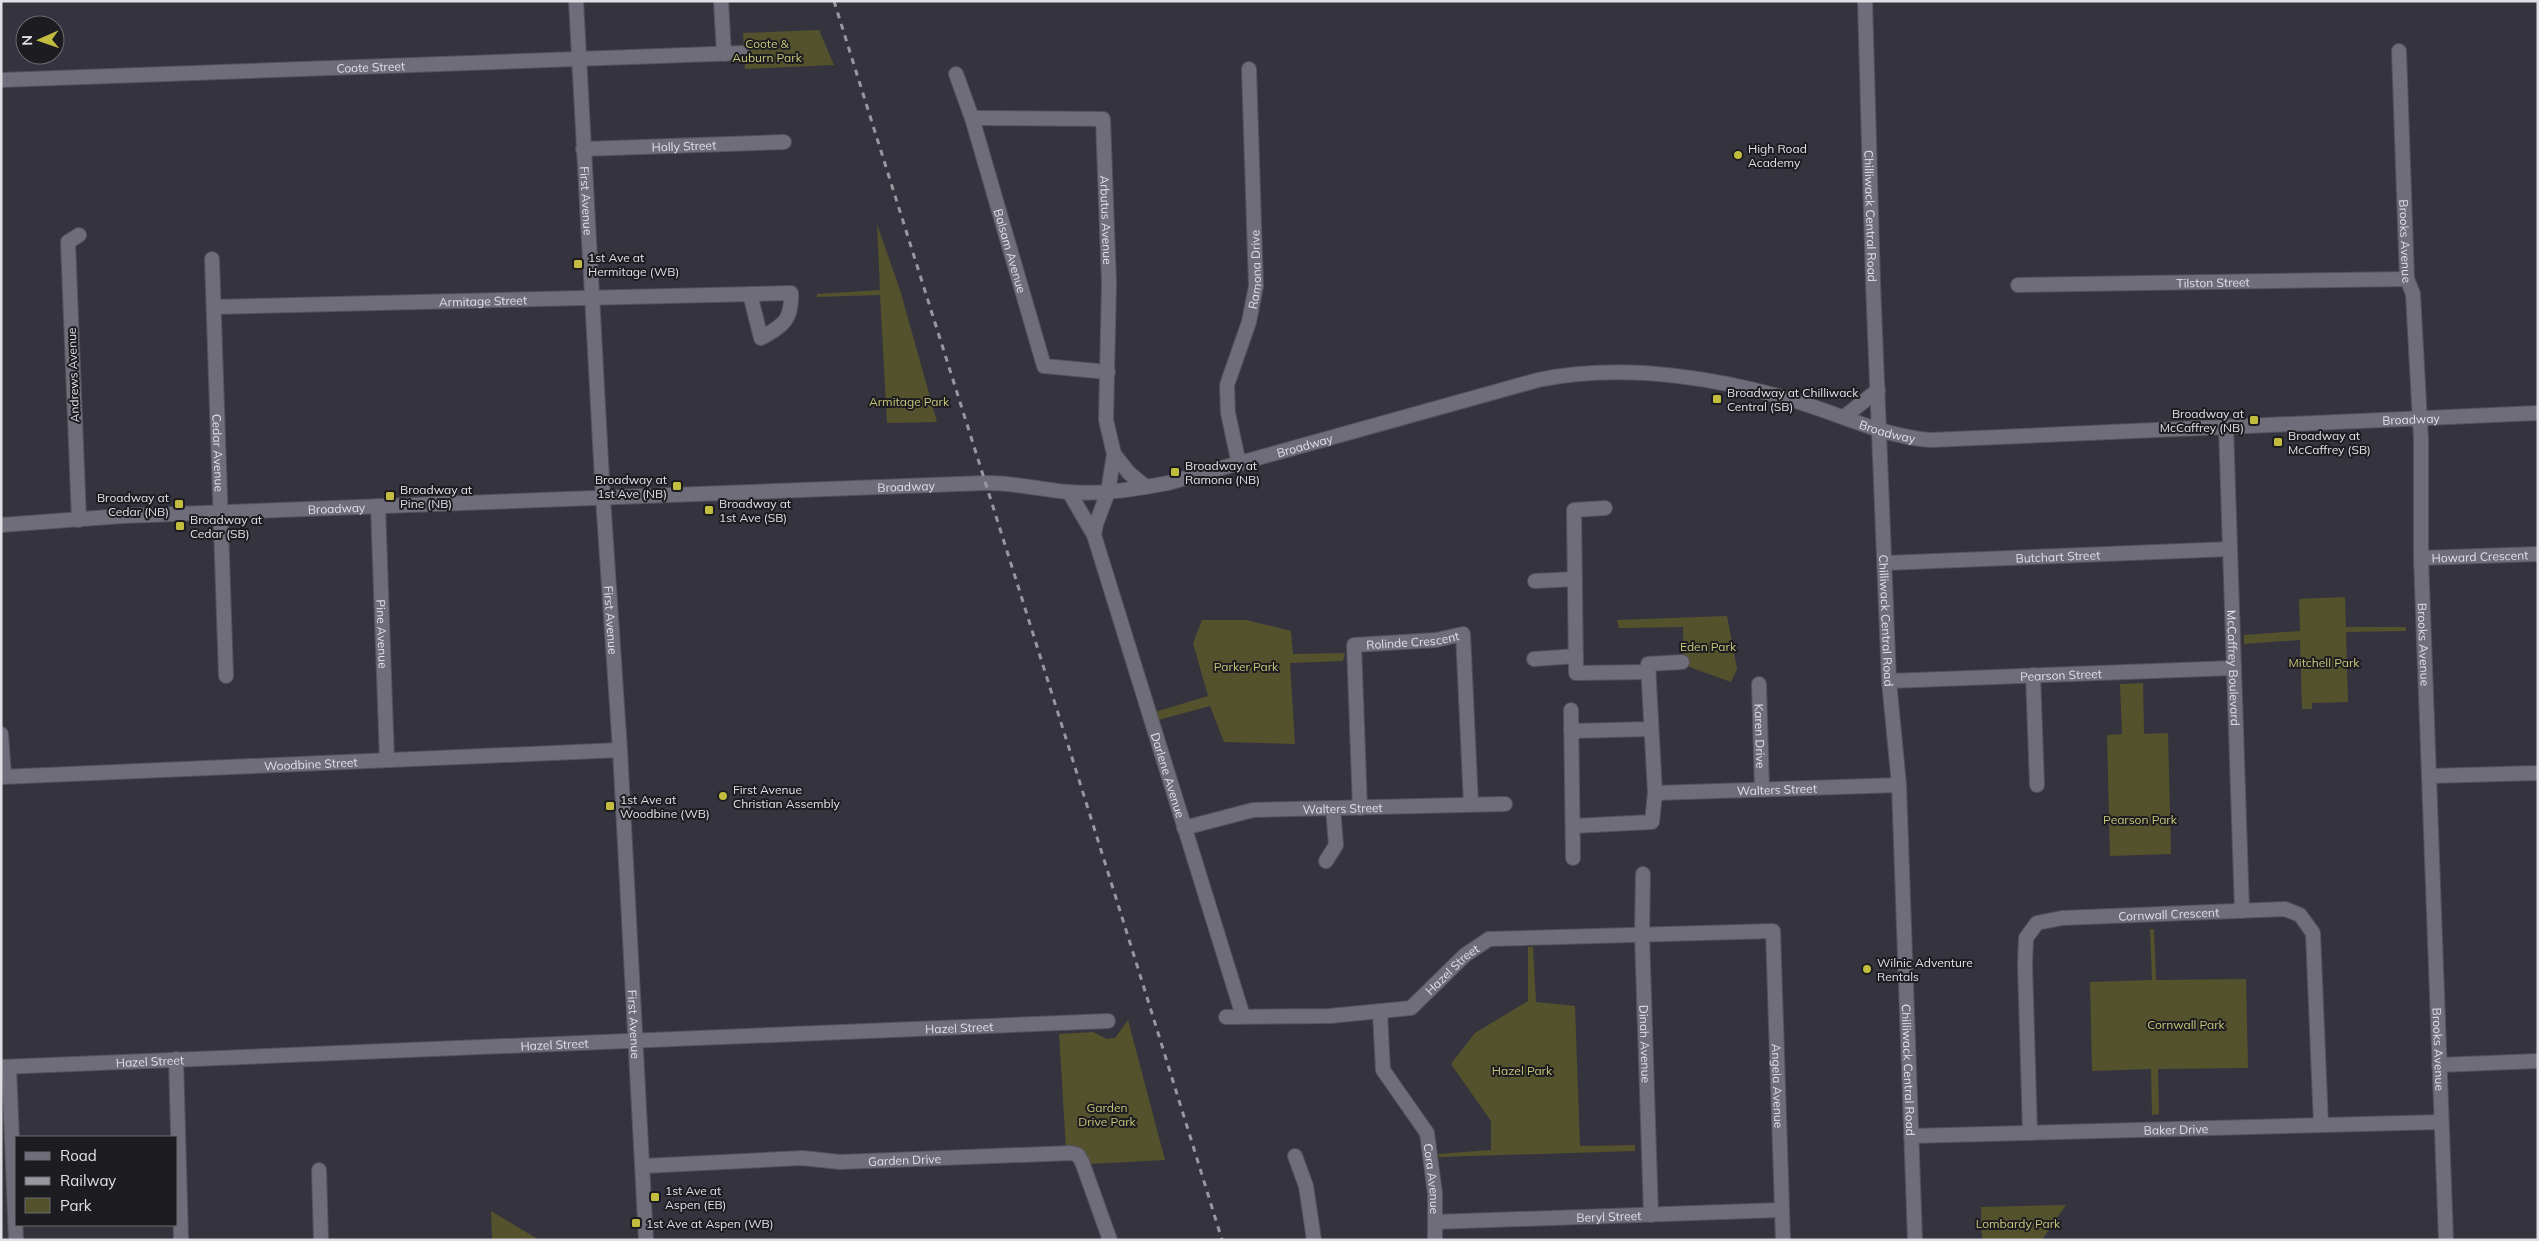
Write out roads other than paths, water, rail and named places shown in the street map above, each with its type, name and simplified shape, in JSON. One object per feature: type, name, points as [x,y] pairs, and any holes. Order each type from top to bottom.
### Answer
[{"type":"street","name":"First Avenue","points":[[576,1],[603,498],[620,750],[646,1240]]},
{"type":"street","points":[[721,1],[724,54]]},
{"type":"street","name":"Chilliwack Central Road","points":[[1865,1],[1889,681],[1899,785],[1915,1240]]},
{"type":"street","name":"Brooks Avenue","points":[[2399,51],[2407,279],[2413,294],[2420,418],[2421,558],[2446,1240]]},
{"type":"street","name":"Coote Street","points":[[1,80],[741,53]]},
{"type":"street","name":"Ramona Drive","points":[[1239,464],[1228,413],[1227,385],[1249,322],[1256,286],[1249,69]]},
{"type":"street","name":"Balsam Avenue","points":[[956,74],[972,118],[1044,366],[1108,372]]},
{"type":"street","name":"Arbutus Avenue","points":[[972,118],[1103,119],[1109,283],[1106,420],[1114,454],[1108,492]]},
{"type":"street","name":"Holly Street","points":[[583,149],[784,142]]},
{"type":"street","name":"Andrews Avenue","points":[[79,235],[68,242],[79,520]]},
{"type":"street","name":"Cedar Avenue","points":[[212,259],[226,676]]},
{"type":"street","name":"Tilston Street","points":[[2018,285],[2407,279]]},
{"type":"street","name":"Armitage Street","points":[[214,307],[750,294]]},
{"type":"street","name":"Broadway","points":[[1,525],[378,506],[1003,482],[1069,492],[1108,492],[1168,483],[1538,380],[1594,372],[1644,374],[1705,381],[1780,397],[1904,437],[1932,440],[2538,413]]},
{"type":"street","points":[[1844,417],[1878,390]]},
{"type":"street","name":"McCaffrey Boulevard","points":[[2226,427],[2242,911]]},
{"type":"street","name":"Arbutus Avenue","points":[[1114,454],[1129,473],[1146,487]]},
{"type":"street","name":"Darlene Avenue","points":[[1069,492],[1094,535],[1243,1016]]},
{"type":"street","points":[[1094,535],[1096,524],[1108,492]]},
{"type":"street","name":"Pine Avenue","points":[[378,506],[387,760]]},
{"type":"street","points":[[1604,508],[1574,510],[1576,673],[1648,672]]},
{"type":"street","name":"Butchart Street","points":[[1886,563],[2230,549]]},
{"type":"street","name":"Howard Crescent","points":[[2421,558],[2538,554]]},
{"type":"street","points":[[1535,581],[1575,579]]},
{"type":"street","name":"Rolinde Crescent","points":[[1360,808],[1354,645],[1436,640],[1463,634],[1471,804]]},
{"type":"street","points":[[1534,659],[1576,656]]},
{"type":"street","points":[[1573,826],[1652,822],[1655,793],[1650,729],[1648,664],[1682,662]]},
{"type":"street","name":"Pearson Street","points":[[1889,681],[2234,668]]},
{"type":"street","points":[[2033,675],[2036,785]]},
{"type":"street","name":"Karen Drive","points":[[1759,684],[1762,789]]},
{"type":"street","points":[[1571,710],[1573,858]]},
{"type":"street","points":[[1571,730],[1650,729]]},
{"type":"street","points":[[1,734],[3,776]]},
{"type":"street","name":"Woodbine Street","points":[[3,776],[620,750]]},
{"type":"street","points":[[2429,776],[2538,772]]},
{"type":"street","name":"Walters Street","points":[[1655,793],[1899,785]]},
{"type":"street","name":"Walters Street","points":[[1184,828],[1253,810],[1505,804]]},
{"type":"street","points":[[1326,862],[1336,845],[1333,808]]},
{"type":"street","name":"Dinah Avenue","points":[[1643,874],[1642,934],[1651,1215]]},
{"type":"street","name":"Cornwall Crescent","points":[[2030,1133],[2025,965],[2026,938],[2037,923],[2062,918],[2285,909],[2300,914],[2312,933],[2321,1125]]},
{"type":"street","name":"Hazel Street","points":[[1226,1017],[1330,1016],[1380,1013],[1411,1008],[1465,955],[1490,939],[1773,931]]},
{"type":"street","name":"Angela Avenue","points":[[1773,931],[1783,1240]]},
{"type":"street","name":"Cora Avenue","points":[[1380,1013],[1383,1070],[1427,1134],[1435,1194],[1435,1240]]},
{"type":"street","name":"Hazel Street","points":[[5,1067],[1108,1021]]},
{"type":"street","points":[[176,1059],[181,1240]]},
{"type":"street","points":[[2439,1065],[2538,1061]]},
{"type":"street","points":[[5,1067],[15,1224]]},
{"type":"street","name":"Baker Drive","points":[[1911,1136],[2441,1122]]},
{"type":"street","name":"Garden Drive","points":[[642,1166],[802,1158],[840,1162],[1071,1153],[1078,1155],[1082,1162],[1110,1240]]},
{"type":"street","points":[[1295,1156],[1306,1186],[1314,1240]]},
{"type":"street","points":[[319,1170],[322,1240]]},
{"type":"street","name":"Beryl Street","points":[[1435,1222],[1782,1210]]},
{"type":"street","points":[[15,1226],[16,1240]]},
{"type":"railway","points":[[834,1],[1222,1240]]},
{"type":"place","name":"High Road Academy","points":[[1738,155]]},
{"type":"place","name":"1st Ave at Hermitage (WB)","points":[[578,264]]},
{"type":"place","name":"Broadway at Chilliwack Central (SB)","points":[[1717,399]]},
{"type":"place","name":"Broadway at McCaffrey (NB)","points":[[2254,420]]},
{"type":"place","name":"Broadway at McCaffrey (SB)","points":[[2278,442]]},
{"type":"place","name":"Broadway at Ramona (NB)","points":[[1175,472]]},
{"type":"place","name":"Broadway at 1st Ave (NB)","points":[[677,486]]},
{"type":"place","name":"Broadway at Pine (NB)","points":[[390,496]]},
{"type":"place","name":"Broadway at Cedar (NB)","points":[[179,504]]},
{"type":"place","name":"Broadway at 1st Ave (SB)","points":[[709,510]]},
{"type":"place","name":"Broadway at Cedar (SB)","points":[[180,526]]},
{"type":"place","name":"First Avenue Christian Assembly","points":[[723,796]]},
{"type":"place","name":"1st Ave at Woodbine (WB)","points":[[610,806]]},
{"type":"place","name":"Wilnic Adventure Rentals","points":[[1867,969]]},
{"type":"place","name":"1st Ave at Aspen (EB)","points":[[655,1197]]},
{"type":"place","name":"1st Ave at Aspen (WB)","points":[[636,1223]]},
{"type":"park label","name":"Coote & Auburn Park","points":[[767,50]]},
{"type":"park label","name":"Armitage Park","points":[[909,401]]},
{"type":"park label","name":"Eden Park","points":[[1708,646]]},
{"type":"park label","name":"Mitchell Park","points":[[2324,662]]},
{"type":"park label","name":"Parker Park","points":[[1246,666]]},
{"type":"park label","name":"Pearson Park","points":[[2140,819]]},
{"type":"park label","name":"Cornwall Park","points":[[2186,1024]]},
{"type":"park label","name":"Hazel Park","points":[[1522,1070]]},
{"type":"park label","name":"Garden Drive Park","points":[[1107,1114]]},
{"type":"park label","name":"Lombardy Park","points":[[2018,1223]]}]
